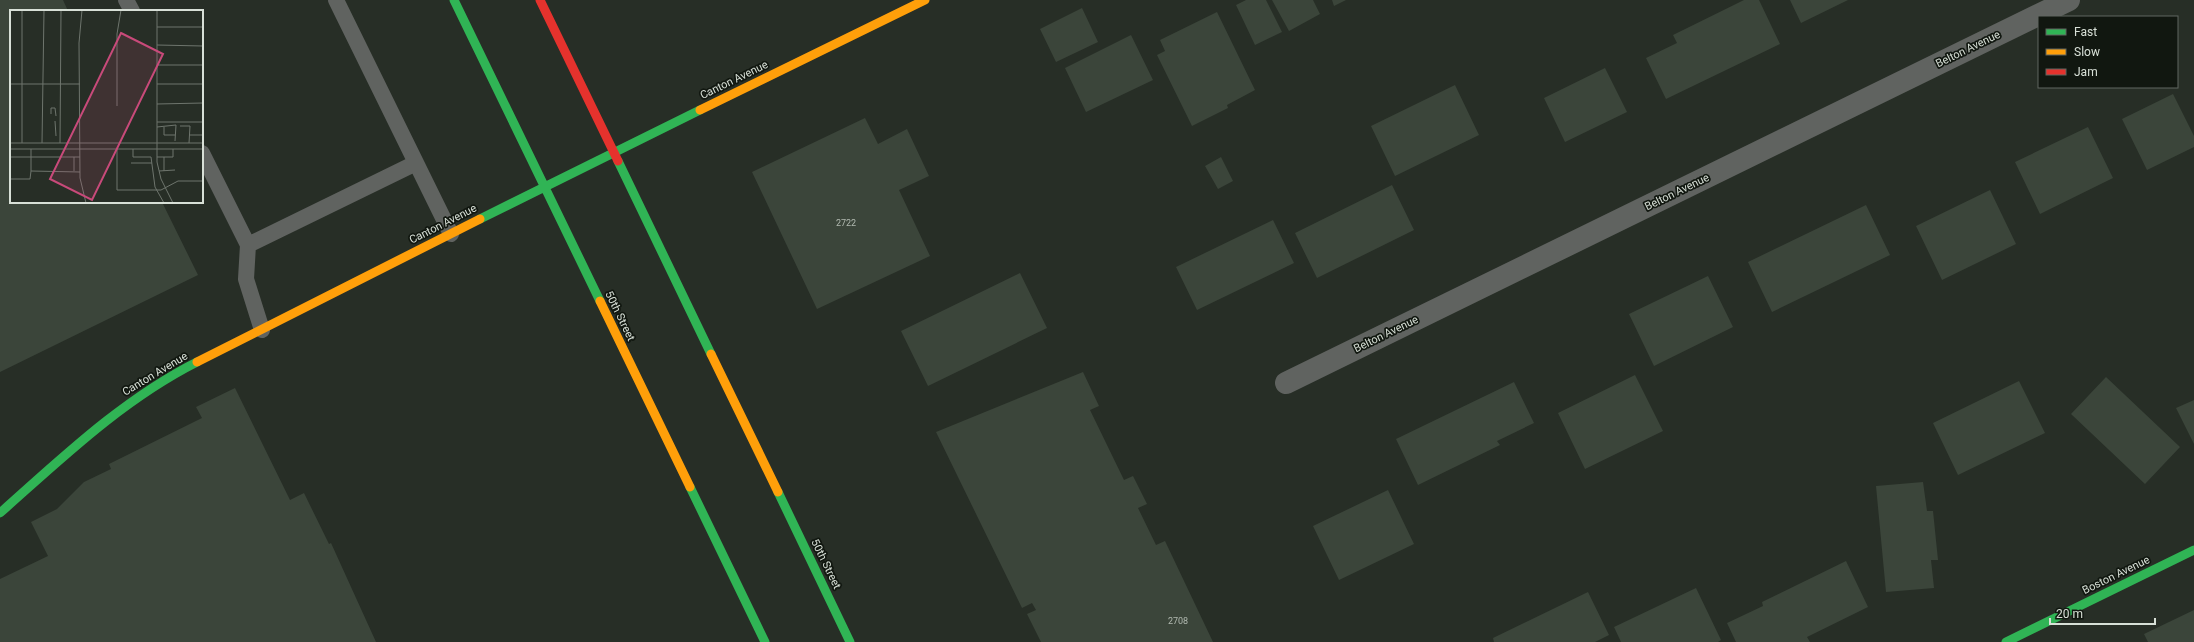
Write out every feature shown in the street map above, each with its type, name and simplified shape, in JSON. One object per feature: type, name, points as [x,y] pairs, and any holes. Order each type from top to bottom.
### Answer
[{"type":"main road","name":"50th Street","points":[[454,0],[765,642]]},
{"type":"main road","name":"50th Street","points":[[540,0],[850,642]]},
{"type":"main road","name":"Canton Avenue","points":[[0,513],[90,432],[132,401],[192,365],[544,186],[926,0]]},
{"type":"main road","name":"Boston Avenue","points":[[2019,639],[2194,550]]},
{"type":"street","name":"Belton Avenue","points":[[1286,383],[2068,0]]},
{"type":"lane","points":[[126,0],[131,10]]},
{"type":"lane","points":[[336,0],[451,234]]},
{"type":"lane","points":[[203,155],[248,245],[246,279],[262,330]]},
{"type":"lane","points":[[248,245],[416,163]]},
{"type":"building","points":[[0,0],[63,0],[68,10],[10,10],[10,203],[162,203],[198,275],[0,372]]},
{"type":"building","points":[[1246,0],[1266,0],[1282,32],[1255,45],[1236,5]]},
{"type":"building","points":[[1272,0],[1313,0],[1320,14],[1289,31]]},
{"type":"building","points":[[1332,0],[1346,0],[1334,6]]},
{"type":"building","points":[[1744,0],[1759,0],[1780,44],[1666,99],[1646,58],[1677,43],[1673,35]]},
{"type":"building","points":[[1790,0],[1848,0],[1801,23]]},
{"type":"building","points":[[1082,8],[1098,42],[1056,62],[1040,29]]},
{"type":"building","points":[[1217,12],[1255,90],[1227,105],[1228,108],[1192,126],[1157,55],[1165,51],[1160,40]]},
{"type":"building","points":[[1131,35],[1153,80],[1086,112],[1065,68]]},
{"type":"building","points":[[1605,68],[1627,112],[1565,142],[1544,98]]},
{"type":"building","points":[[1455,85],[1479,135],[1395,176],[1371,126]]},
{"type":"building","points":[[2173,94],[2194,136],[2194,147],[2147,170],[2122,119]]},
{"type":"building","points":[[865,118],[878,144],[907,129],[929,176],[899,190],[930,256],[817,309],[752,172]]},
{"type":"building","points":[[2088,127],[2113,178],[2040,214],[2015,162]]},
{"type":"building","points":[[1221,157],[1233,181],[1218,189],[1205,166]]},
{"type":"building","points":[[1392,185],[1414,230],[1317,278],[1295,233]]},
{"type":"building","points":[[1990,190],[2016,244],[1942,280],[1916,226]]},
{"type":"building","points":[[1866,205],[1890,255],[1772,312],[1748,262]]},
{"type":"building","points":[[1273,220],[1294,263],[1197,310],[1176,267]]},
{"type":"building","points":[[1020,273],[1047,328],[928,386],[901,331]]},
{"type":"building","points":[[1708,276],[1733,327],[1654,366],[1629,314]]},
{"type":"building","points":[[1083,372],[1099,406],[1090,410],[1124,480],[1133,476],[1147,504],[1138,508],[1156,545],[1165,541],[1213,642],[1041,642],[1027,614],[1036,610],[1032,603],[1022,608],[936,432]]},
{"type":"building","points":[[1635,375],[1663,431],[1585,469],[1558,413]]},
{"type":"building","points":[[2106,377],[2180,447],[2145,484],[2071,414]]},
{"type":"building","points":[[2019,381],[2045,433],[1958,475],[1933,423]]},
{"type":"building","points":[[1514,382],[1534,423],[1497,441],[1500,445],[1418,485],[1396,439]]},
{"type":"building","points":[[235,388],[290,500],[304,493],[329,544],[331,543],[376,642],[0,642],[0,579],[48,556],[31,522],[57,509],[84,482],[111,469],[109,464],[202,418],[196,407]]},
{"type":"building","points":[[2194,400],[2194,444],[2176,408]]},
{"type":"building","points":[[1923,482],[1927,511],[1933,511],[1938,560],[1931,560],[1934,588],[1886,592],[1876,486]]},
{"type":"building","points":[[1388,490],[1414,544],[1339,580],[1313,526]]},
{"type":"building","points":[[1846,561],[1868,607],[1807,637],[1810,642],[1736,642],[1727,623],[1763,606],[1762,602]]},
{"type":"building","points":[[1696,588],[1721,640],[1718,642],[1621,642],[1614,627]]},
{"type":"building","points":[[1588,592],[1609,635],[1595,642],[1494,642],[1493,638]]},
{"type":"building","points":[[2194,610],[2194,642],[2148,642],[2144,634]]},
{"type":"traffic: fast","points":[[454,0],[600,301]]},
{"type":"traffic: fast","points":[[480,219],[700,110]]},
{"type":"traffic: fast","points":[[618,161],[711,354]]},
{"type":"traffic: fast","points":[[0,513],[70,451],[118,412],[143,394],[197,362]]},
{"type":"traffic: fast","points":[[690,487],[765,642]]},
{"type":"traffic: fast","points":[[778,492],[850,642]]},
{"type":"traffic: fast","points":[[2006,642],[2194,550]]},
{"type":"traffic: slow","points":[[700,110],[925,0]]},
{"type":"traffic: slow","points":[[197,362],[480,219]]},
{"type":"traffic: slow","points":[[600,301],[690,487]]},
{"type":"traffic: slow","points":[[711,354],[778,492]]},
{"type":"traffic: jam","points":[[540,0],[618,161]]}]
